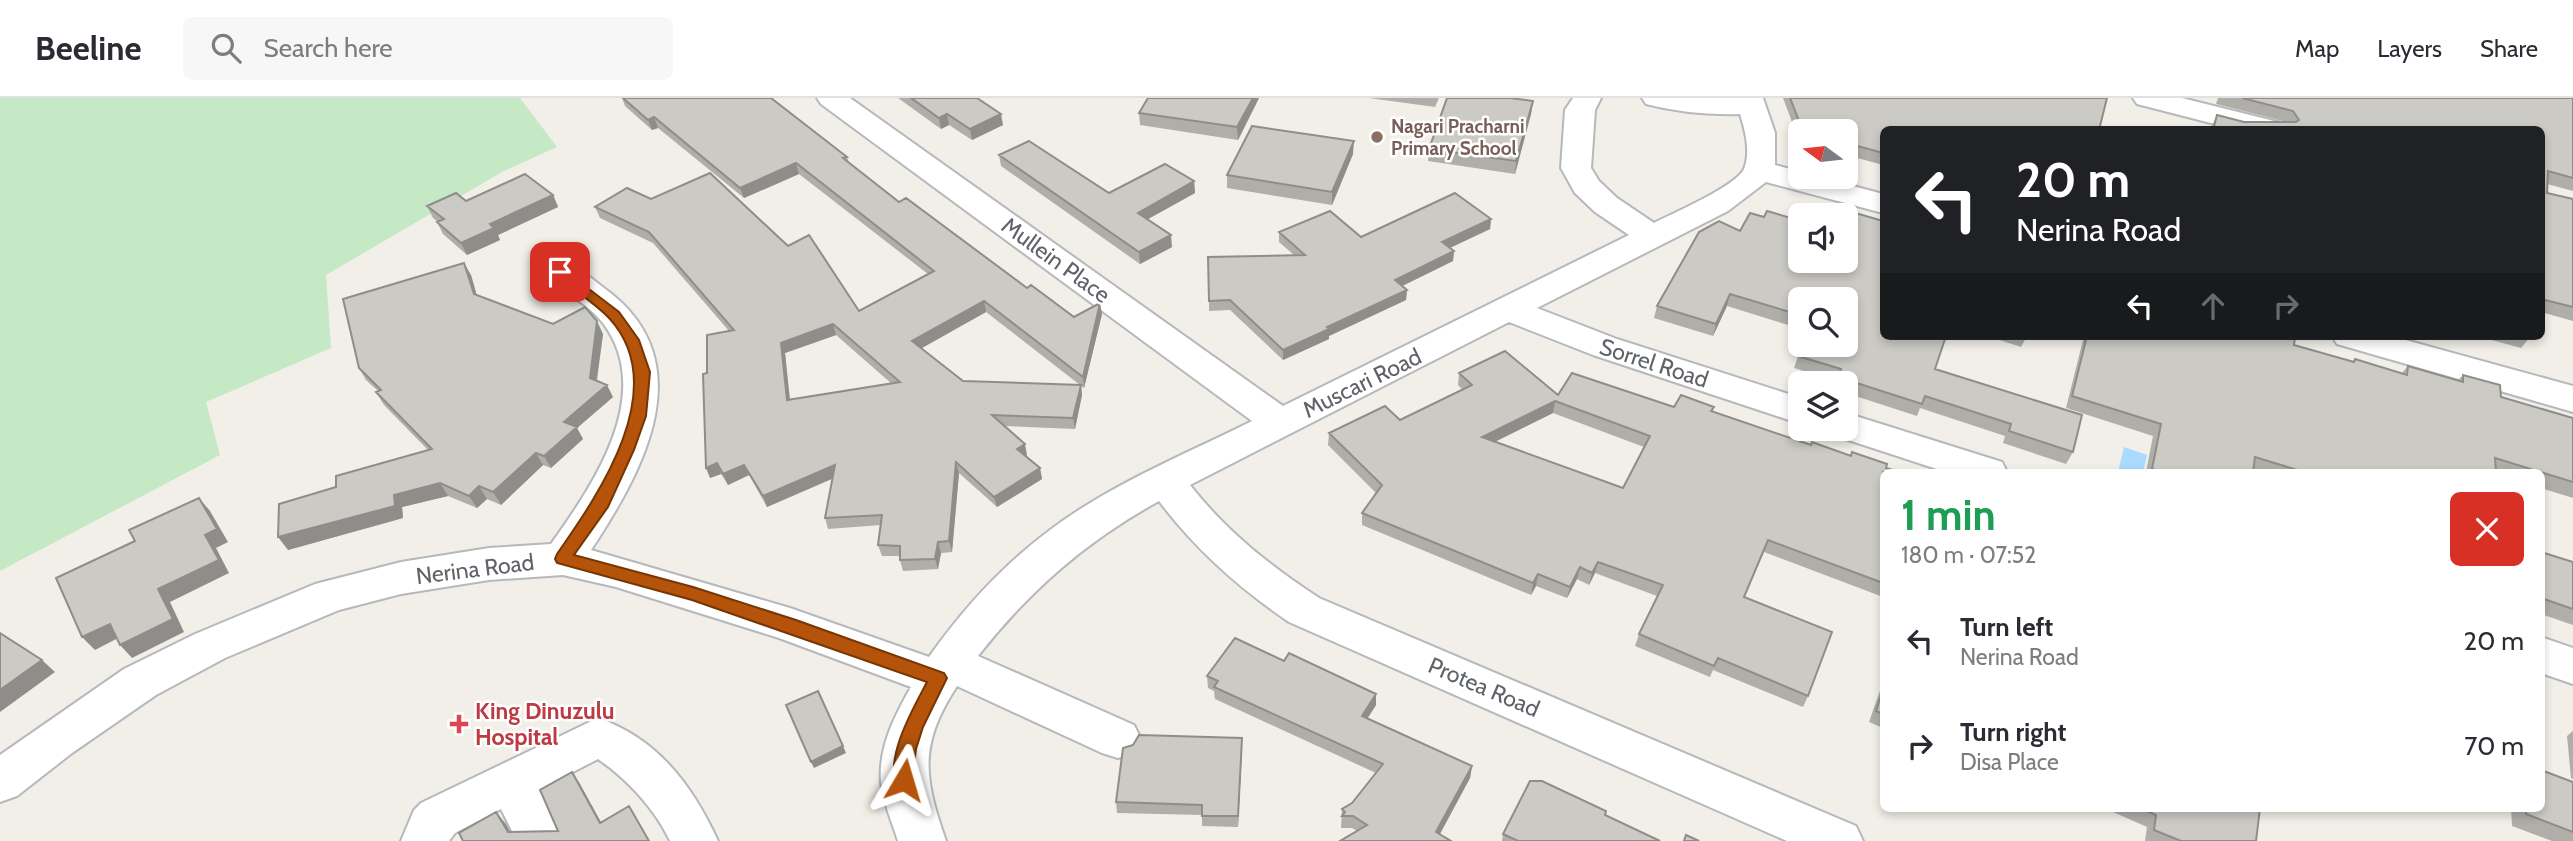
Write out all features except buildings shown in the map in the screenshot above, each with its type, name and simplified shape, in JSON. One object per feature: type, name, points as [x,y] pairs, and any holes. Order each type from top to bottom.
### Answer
[{"type":"street","name":"Mullein Place","points":[[831,98],[1280,423]]},
{"type":"street","points":[[1587,98],[1580,110],[1576,168],[1586,186],[1606,205],[1653,237]]},
{"type":"street","points":[[1656,98],[1709,106],[1750,102],[1761,150],[1759,170],[1880,203]]},
{"type":"street","points":[[2147,98],[2260,126]]},
{"type":"street","name":"Muscari Road","points":[[943,671],[962,644],[1060,543],[1105,512],[1717,204],[1742,188],[1759,170]]},
{"type":"street","points":[[560,272],[614,315],[631,340],[643,372],[638,416],[626,450],[602,503],[563,559]]},
{"type":"street","name":"Sorrel Road","points":[[1509,310],[1605,347],[1788,407]]},
{"type":"street","points":[[2363,340],[2573,400]]},
{"type":"street","points":[[1858,430],[1979,469]]},
{"type":"street","name":"Protea Road","points":[[1165,481],[1200,526],[1262,582],[1304,610],[1483,685],[1839,841]]},
{"type":"street","name":"Nerina Road","points":[[0,782],[56,739],[140,682],[275,618],[330,596],[401,578],[489,564],[563,559],[693,593],[943,671],[1118,739]]},
{"type":"street","points":[[2545,656],[2573,666]]},
{"type":"street","points":[[922,841],[904,780],[907,749],[914,727],[943,671]]},
{"type":"street","points":[[425,841],[430,825],[438,818],[598,737],[609,740],[624,751],[677,807],[694,841]]},
{"type":"street","points":[[511,780],[541,841]]},
{"type":"green space","points":[[0,98],[520,98],[557,147],[502,172],[326,275],[331,348],[206,402],[220,455],[0,571]]},
{"type":"water","points":[[2124,447],[2147,455],[2144,469],[2119,469]]},
{"type":"place","name":"Nagari Pracharni Primary School","points":[[1377,137]]},
{"type":"place","name":"King Dinuzulu Hospital","points":[[459,724]]},
{"type":"route","points":[[560,272],[614,315],[631,340],[643,372],[638,416],[626,450],[602,503],[563,559],[693,593],[937,678],[914,727],[907,749],[904,780]]}]
